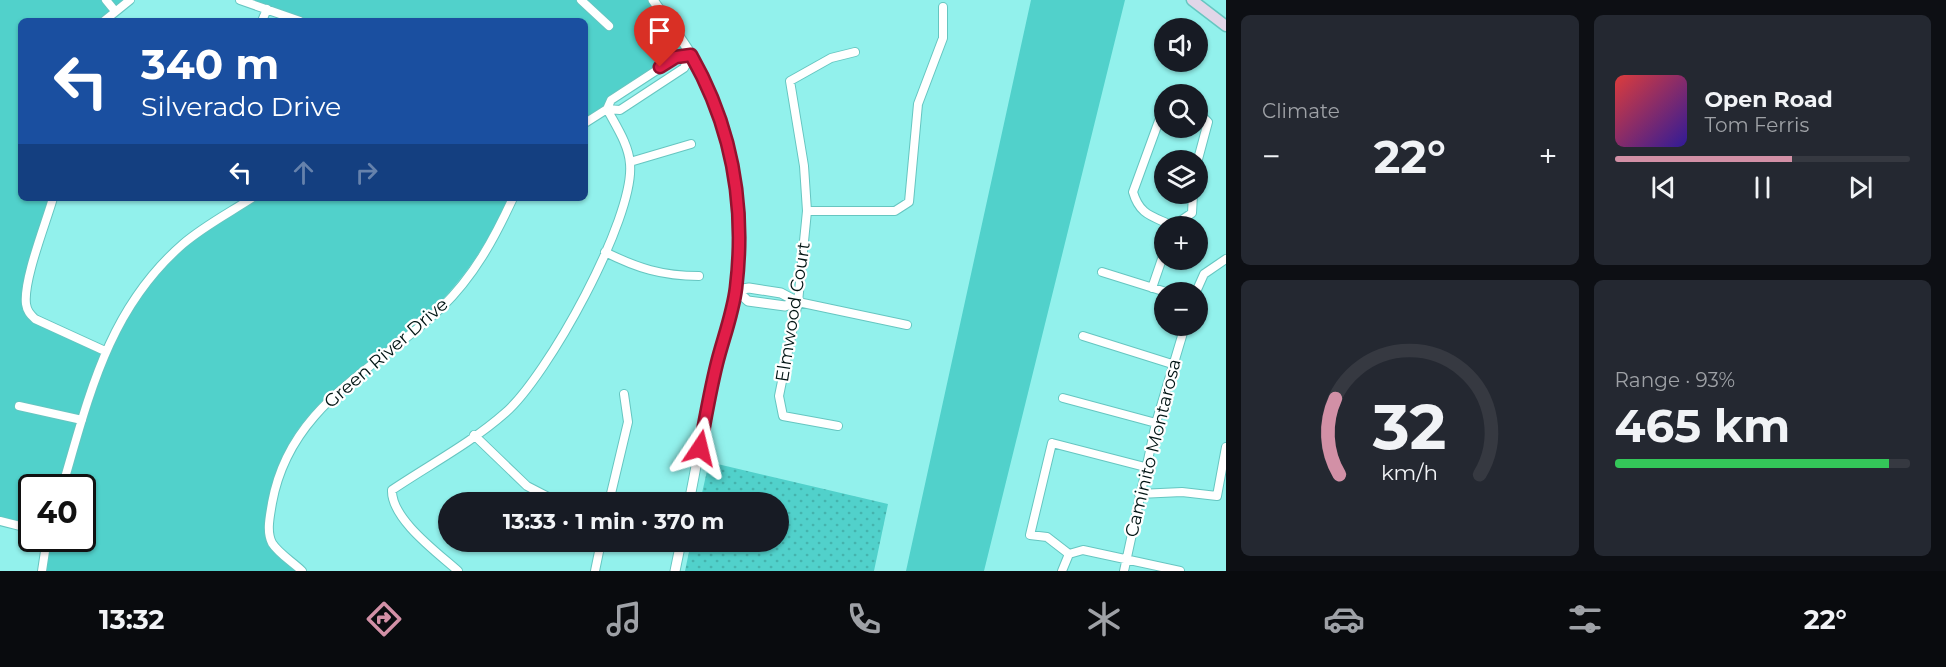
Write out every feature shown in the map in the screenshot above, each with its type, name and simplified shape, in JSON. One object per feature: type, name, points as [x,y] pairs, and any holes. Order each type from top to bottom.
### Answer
[{"type":"main road","points":[[1192,0],[1226,26]]},
{"type":"street","points":[[106,0],[115,11]]},
{"type":"street","points":[[107,18],[130,0]]},
{"type":"street","points":[[240,0],[292,18]]},
{"type":"street","points":[[581,0],[609,26]]},
{"type":"street","points":[[653,0],[691,55],[716,106],[733,160],[740,216],[736,290],[711,385],[691,492]]},
{"type":"street","points":[[807,211],[895,211],[909,202],[918,104],[943,38],[943,7]]},
{"type":"street","points":[[263,18],[267,9]]},
{"type":"street","name":"Elmwood Court","points":[[838,426],[788,418],[781,412],[779,396],[798,302],[807,211],[804,166],[790,81],[831,58],[855,52]]},
{"type":"street","points":[[588,121],[608,109],[620,110],[684,68],[691,55]]},
{"type":"street","points":[[458,571],[417,534],[392,502],[392,490],[505,414],[521,396],[575,317],[624,207],[630,181],[630,162],[622,138],[608,109],[611,100],[676,57],[691,55]]},
{"type":"street","points":[[1154,134],[1133,192],[1140,210],[1154,217]]},
{"type":"street","points":[[630,162],[691,144]]},
{"type":"street","points":[[52,201],[29,282],[25,301],[27,311],[35,320],[105,351]]},
{"type":"street","points":[[66,474],[105,351],[127,309],[173,254],[200,231],[247,201]]},
{"type":"street","name":"Green River Drive","points":[[302,571],[277,549],[269,531],[275,485],[287,454],[308,423],[335,393],[417,329],[457,290],[486,253],[512,201]]},
{"type":"street","points":[[605,252],[636,268],[679,276],[699,276]]},
{"type":"street","points":[[1200,282],[1204,274],[1226,259]]},
{"type":"street","points":[[1102,272],[1152,288],[1158,270]]},
{"type":"street","points":[[736,290],[748,300],[785,306],[798,302],[907,326]]},
{"type":"street","points":[[1083,336],[1172,364]]},
{"type":"street","name":"Caminito Montarosa","points":[[1124,571],[1145,466],[1182,336]]},
{"type":"street","points":[[611,492],[628,422],[624,394]]},
{"type":"street","points":[[1063,398],[1156,423]]},
{"type":"street","points":[[19,406],[82,420]]},
{"type":"street","points":[[474,435],[527,486],[539,492]]},
{"type":"street","points":[[1069,554],[1047,537],[1030,535],[1052,443],[1145,466]]},
{"type":"street","points":[[1139,494],[1182,492],[1217,496],[1226,447]]},
{"type":"street","points":[[0,521],[18,526]]},
{"type":"street","points":[[1069,554],[1083,550],[1178,571]]},
{"type":"street","points":[[42,571],[45,552]]},
{"type":"street","points":[[595,571],[599,552]]},
{"type":"street","points":[[675,571],[679,552]]},
{"type":"street","points":[[1062,571],[1069,554]]},
{"type":"street","points":[[443,571],[450,564]]},
{"type":"shaded area","points":[[0,0],[129,0],[102,18],[18,18],[18,201],[51,201],[26,296],[29,307],[35,314],[105,347],[126,308],[205,223],[239,201],[507,201],[494,227],[460,280],[409,330],[321,402],[298,429],[281,460],[272,497],[273,541],[306,571],[42,571],[46,552],[96,552],[96,474],[18,474],[18,525],[0,520]]},
{"type":"shaded area","points":[[247,0],[654,0],[689,51],[588,116],[588,18],[293,18]]},
{"type":"shaded area","points":[[1031,0],[1125,0],[984,571],[906,571]]},
{"type":"shaded area","points":[[709,462],[888,504],[874,571],[685,571],[689,552],[789,552],[789,492],[702,492]]},
{"type":"route","points":[[660,67],[676,57],[691,55],[700,71],[723,123],[733,160],[740,216],[736,290],[711,385],[700,448]]}]
